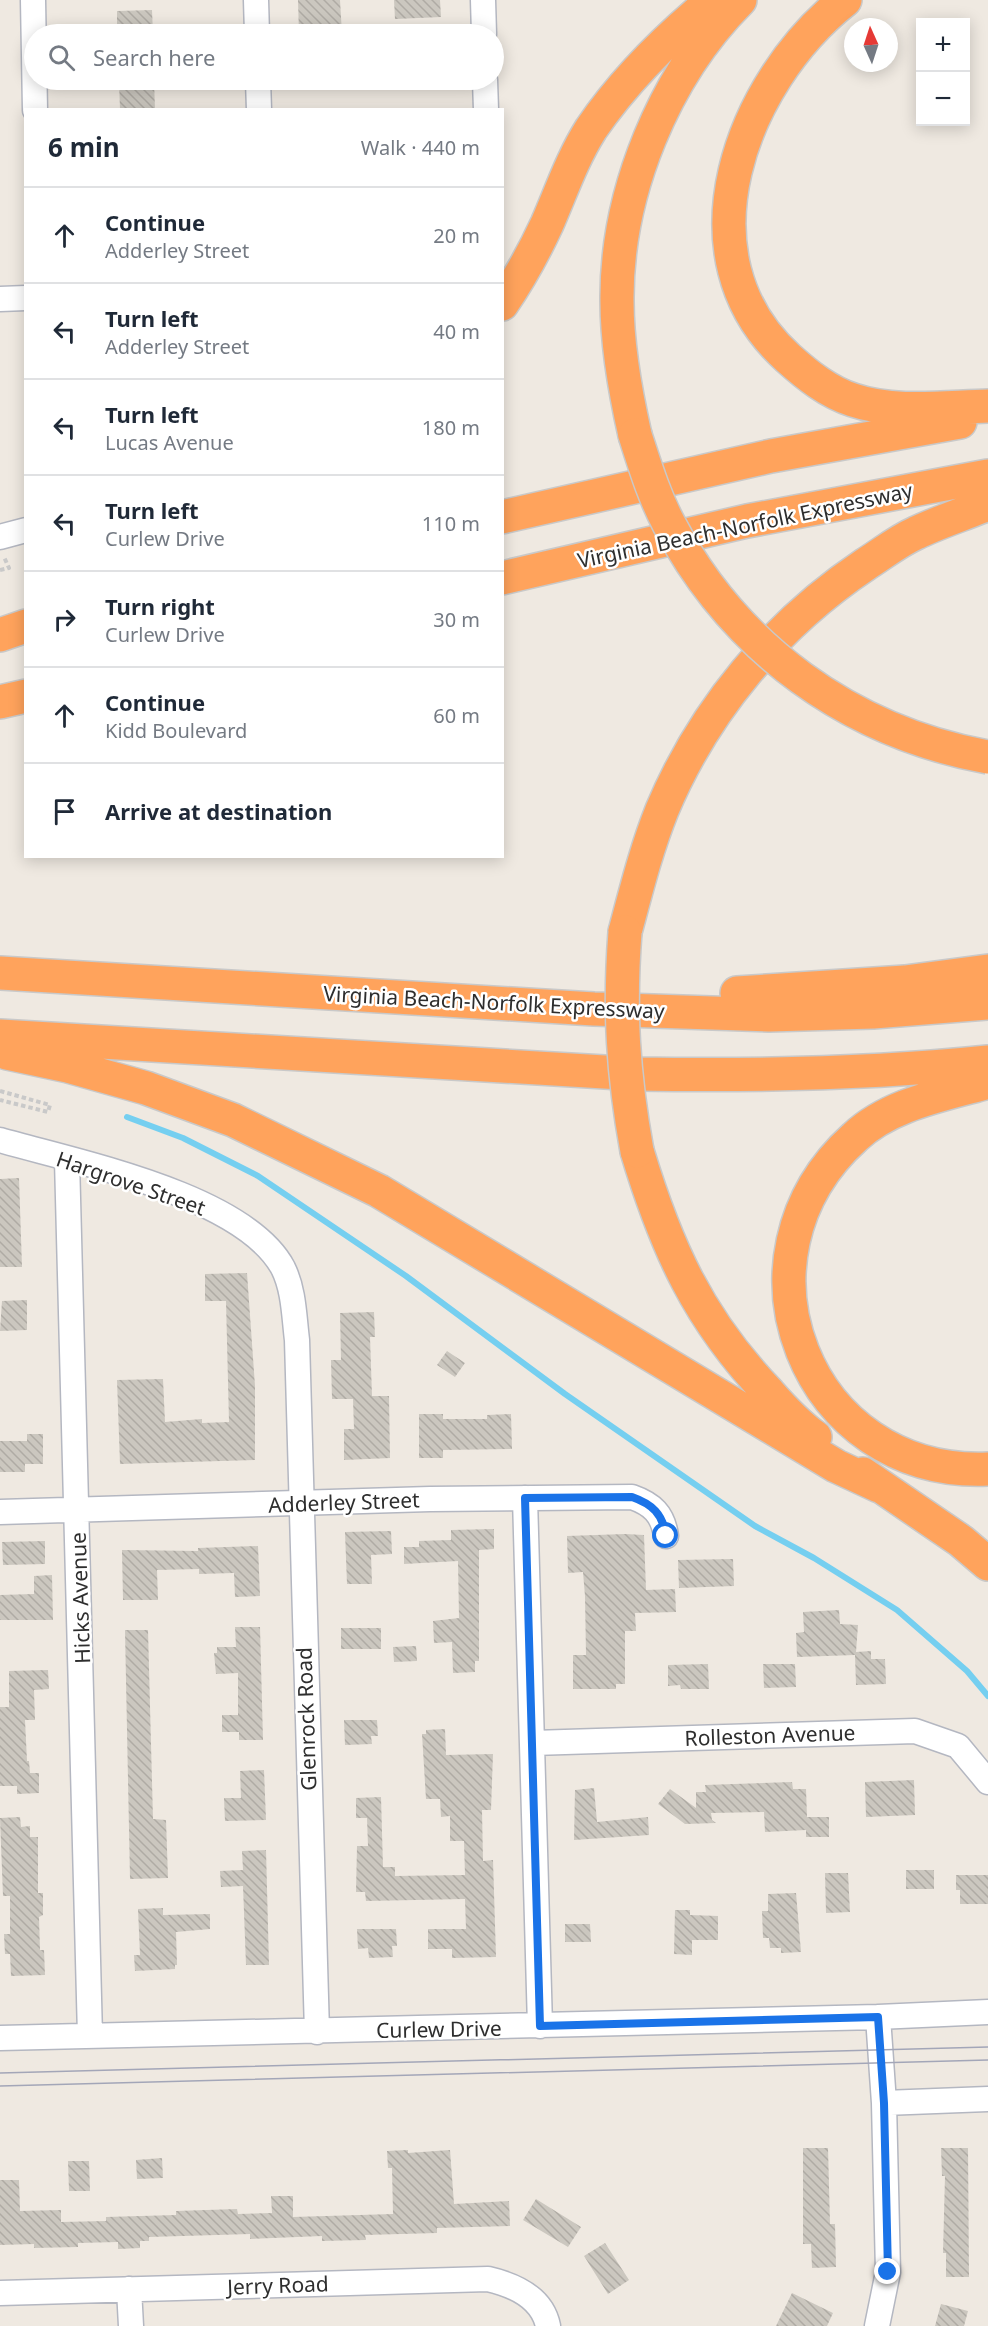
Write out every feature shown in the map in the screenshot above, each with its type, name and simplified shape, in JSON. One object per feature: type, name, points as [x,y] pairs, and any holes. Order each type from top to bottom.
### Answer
[{"type":"highway","points":[[504,300],[546,226],[571,166],[591,130],[644,63],[672,34],[713,0]]},
{"type":"highway","points":[[740,0],[699,51],[675,88],[650,139],[628,207],[620,253],[617,299],[624,388],[648,478],[669,523],[694,566],[723,604],[755,639],[815,688],[873,723],[913,739],[988,757]]},
{"type":"highway","points":[[845,0],[821,19],[795,48],[772,81],[753,116],[737,168],[728,211],[730,254],[738,284],[752,315],[779,350],[804,372],[831,390],[853,400],[881,406],[988,406]]},
{"type":"highway","points":[[504,518],[771,456],[988,417]]},
{"type":"highway","name":"Virginia Beach-Norfolk Expressway","points":[[504,578],[747,521],[988,476]]},
{"type":"highway","points":[[988,504],[915,533],[834,585],[757,656],[708,723],[681,770],[647,849],[625,932],[621,1039],[626,1090],[637,1151],[656,1215],[680,1269],[727,1345],[799,1425],[879,1486],[961,1541],[988,1564]]},
{"type":"highway","points":[[0,637],[24,627]]},
{"type":"highway","points":[[0,637],[24,632]]},
{"type":"highway","points":[[0,702],[24,696]]},
{"type":"highway","points":[[519,1004],[636,995],[818,990],[988,971]]},
{"type":"highway","name":"Virginia Beach-Norfolk Expressway","points":[[0,973],[594,1010],[769,1015],[873,1012],[988,1004]]},
{"type":"highway","points":[[0,1036],[649,1074],[839,1073],[988,1062]]},
{"type":"highway","points":[[0,1051],[68,1065],[157,1092],[232,1120],[380,1191],[826,1461],[879,1486]]},
{"type":"highway","points":[[988,1082],[904,1107],[857,1134],[837,1154],[818,1179],[796,1229],[788,1284],[790,1313],[807,1366],[838,1410],[862,1432],[920,1461],[950,1468],[988,1469]]},
{"type":"street","points":[[33,0],[33,24]]},
{"type":"street","points":[[256,0],[257,24]]},
{"type":"street","points":[[483,0],[484,24]]},
{"type":"street","points":[[35,90],[35,108]]},
{"type":"street","points":[[258,90],[259,108]]},
{"type":"street","points":[[485,90],[486,108]]},
{"type":"street","points":[[0,299],[24,298]]},
{"type":"street","points":[[0,537],[24,531]]},
{"type":"street","name":"Hargrove Street","points":[[0,1140],[185,1197],[231,1218],[254,1234],[267,1246],[283,1268],[291,1289],[297,1340],[298,1406]]},
{"type":"street","name":"Hicks Avenue","points":[[67,1160],[90,2036]]},
{"type":"street","name":"Glenrock Road","points":[[298,1406],[317,2032]]},
{"type":"street","name":"Adderley Street","points":[[0,1512],[632,1497],[647,1503],[659,1513],[666,1536]]},
{"type":"street","points":[[525,1498],[540,2026]]},
{"type":"street","name":"Rolleston Avenue","points":[[533,1743],[915,1731],[958,1746],[988,1782]]},
{"type":"street","name":"Curlew Drive","points":[[0,2038],[317,2032],[988,2012]]},
{"type":"street","points":[[878,2017],[884,2103],[888,2272],[878,2326]]},
{"type":"street","points":[[884,2103],[988,2099]]},
{"type":"street","name":"Jerry Road","points":[[0,2293],[488,2279],[509,2284],[525,2293],[545,2320]]},
{"type":"street","points":[[129,2289],[131,2326]]},
{"type":"path","points":[[0,558],[5,556],[9,567],[0,570]]},
{"type":"path","points":[[0,1091],[50,1105],[48,1112],[0,1100]]},
{"type":"building","points":[[298,0],[340,0],[341,24],[299,24]]},
{"type":"building","points":[[394,0],[440,0],[441,17],[395,19]]},
{"type":"building","points":[[152,10],[153,24],[117,24],[117,11]]},
{"type":"building","points":[[119,90],[154,90],[155,108],[120,108]]},
{"type":"building","points":[[19,1178],[22,1267],[0,1267],[0,1179]]},
{"type":"building","points":[[247,1273],[255,1386],[255,1460],[120,1464],[117,1380],[163,1379],[165,1422],[202,1419],[202,1423],[229,1422],[226,1301],[205,1301],[205,1274]]},
{"type":"building","points":[[27,1300],[27,1330],[0,1331],[2,1301]]},
{"type":"building","points":[[374,1312],[375,1337],[370,1337],[372,1396],[389,1396],[390,1458],[344,1460],[344,1429],[354,1429],[353,1399],[332,1399],[331,1360],[341,1360],[340,1313]]},
{"type":"building","points":[[447,1351],[465,1363],[455,1377],[437,1365]]},
{"type":"building","points":[[419,1414],[443,1414],[443,1419],[487,1419],[487,1415],[511,1414],[512,1449],[443,1450],[443,1458],[419,1458]]},
{"type":"building","points":[[27,1434],[43,1434],[43,1464],[25,1464],[25,1472],[0,1472],[0,1441],[27,1441]]},
{"type":"building","points":[[494,1529],[494,1549],[479,1550],[479,1661],[475,1661],[475,1672],[453,1673],[452,1642],[434,1643],[433,1621],[459,1618],[458,1561],[404,1564],[404,1547],[419,1547],[419,1541],[451,1540],[451,1530]]},
{"type":"building","points":[[391,1531],[392,1554],[371,1555],[372,1584],[347,1584],[345,1532]]},
{"type":"building","points":[[644,1535],[646,1590],[675,1589],[676,1612],[635,1613],[636,1631],[625,1631],[625,1684],[616,1684],[616,1689],[573,1689],[573,1655],[586,1655],[585,1596],[583,1572],[568,1573],[567,1536]]},
{"type":"building","points":[[45,1541],[45,1564],[3,1565],[2,1542]]},
{"type":"building","points":[[258,1546],[260,1596],[235,1597],[234,1573],[199,1574],[199,1569],[157,1570],[158,1600],[123,1600],[122,1550],[198,1551],[198,1548]]},
{"type":"building","points":[[733,1559],[734,1586],[679,1588],[678,1560]]},
{"type":"building","points":[[52,1575],[53,1620],[0,1620],[0,1595],[34,1594],[34,1576]]},
{"type":"building","points":[[839,1610],[840,1624],[858,1625],[856,1652],[871,1651],[871,1659],[885,1659],[886,1684],[856,1685],[855,1655],[797,1657],[796,1633],[804,1632],[803,1612]]},
{"type":"building","points":[[235,1627],[260,1627],[263,1740],[239,1740],[239,1732],[222,1732],[222,1715],[238,1715],[238,1673],[216,1674],[214,1653],[217,1653],[217,1647],[236,1647]]},
{"type":"building","points":[[341,1628],[381,1628],[381,1649],[341,1649]]},
{"type":"building","points":[[125,1630],[148,1630],[153,1819],[166,1820],[168,1878],[130,1879]]},
{"type":"building","points":[[416,1646],[417,1661],[394,1662],[393,1647]]},
{"type":"building","points":[[708,1664],[709,1689],[681,1689],[680,1685],[668,1686],[668,1665]]},
{"type":"building","points":[[763,1664],[795,1664],[796,1687],[764,1688]]},
{"type":"building","points":[[48,1670],[49,1689],[34,1690],[35,1720],[25,1720],[27,1761],[29,1761],[30,1773],[39,1773],[39,1793],[17,1794],[17,1786],[0,1786],[0,1707],[9,1707],[9,1671]]},
{"type":"building","points":[[344,1720],[377,1720],[378,1736],[371,1736],[372,1744],[345,1745]]},
{"type":"building","points":[[445,1729],[446,1755],[493,1754],[491,1810],[482,1810],[483,1861],[493,1860],[496,1957],[452,1958],[452,1949],[428,1949],[428,1929],[466,1929],[465,1899],[366,1901],[365,1892],[356,1892],[357,1846],[368,1846],[367,1818],[356,1818],[356,1798],[381,1797],[383,1867],[395,1867],[395,1876],[465,1875],[464,1841],[450,1841],[450,1816],[441,1817],[440,1799],[426,1799],[422,1734],[426,1734],[426,1730]]},
{"type":"building","points":[[264,1770],[266,1820],[225,1821],[224,1798],[241,1798],[240,1771]]},
{"type":"building","points":[[914,1780],[915,1815],[866,1817],[865,1782]]},
{"type":"building","points":[[792,1782],[793,1789],[806,1789],[807,1817],[829,1817],[829,1837],[806,1837],[806,1830],[765,1832],[764,1812],[711,1813],[712,1820],[716,1823],[685,1824],[658,1804],[670,1789],[696,1808],[696,1792],[706,1792],[705,1785]]},
{"type":"building","points":[[594,1788],[597,1822],[648,1817],[649,1835],[574,1840],[575,1790]]},
{"type":"building","points":[[20,1817],[21,1827],[30,1826],[30,1837],[38,1837],[38,1893],[43,1893],[43,1915],[39,1917],[40,1950],[44,1950],[45,1975],[11,1976],[10,1954],[5,1954],[4,1934],[10,1934],[10,1896],[3,1896],[0,1818]]},
{"type":"building","points":[[266,1850],[269,1965],[246,1965],[243,1886],[221,1887],[220,1871],[243,1870],[242,1851]]},
{"type":"building","points":[[906,1870],[934,1870],[934,1889],[906,1889]]},
{"type":"building","points":[[825,1873],[848,1873],[850,1912],[826,1913]]},
{"type":"building","points":[[956,1875],[988,1875],[988,1904],[960,1904],[960,1890],[956,1890]]},
{"type":"building","points":[[796,1893],[801,1952],[781,1953],[781,1948],[770,1948],[769,1938],[763,1938],[762,1911],[768,1911],[768,1894]]},
{"type":"building","points":[[163,1908],[163,1915],[210,1914],[210,1929],[176,1932],[177,1965],[175,1969],[135,1971],[134,1955],[140,1955],[138,1909]]},
{"type":"building","points":[[675,1910],[690,1910],[690,1915],[718,1916],[718,1940],[692,1940],[692,1955],[674,1954]]},
{"type":"building","points":[[565,1924],[590,1924],[591,1942],[565,1942]]},
{"type":"building","points":[[357,1929],[396,1929],[397,1946],[392,1946],[393,1957],[369,1958],[368,1948],[358,1949]]},
{"type":"building","points":[[803,2148],[828,2148],[830,2224],[835,2224],[836,2267],[812,2268],[811,2244],[803,2244]]},
{"type":"building","points":[[941,2148],[968,2148],[969,2277],[946,2277],[946,2253],[943,2253],[945,2176],[942,2176]]},
{"type":"building","points":[[408,2150],[408,2153],[450,2150],[454,2204],[509,2201],[510,2226],[437,2228],[437,2233],[365,2235],[366,2240],[322,2241],[322,2236],[250,2239],[250,2234],[149,2237],[149,2241],[140,2241],[140,2248],[118,2249],[118,2242],[78,2243],[78,2247],[34,2248],[34,2244],[0,2245],[0,2180],[19,2180],[20,2211],[61,2210],[61,2222],[106,2221],[106,2217],[176,2215],[176,2211],[237,2209],[238,2214],[272,2213],[271,2196],[293,2196],[293,2217],[393,2214],[392,2168],[388,2168],[387,2151]]},
{"type":"building","points":[[162,2158],[163,2178],[137,2179],[136,2160]]},
{"type":"building","points":[[68,2161],[89,2161],[90,2191],[69,2191]]},
{"type":"building","points":[[536,2199],[581,2227],[568,2247],[523,2220]]},
{"type":"building","points":[[605,2243],[629,2280],[608,2294],[584,2256]]},
{"type":"building","points":[[792,2293],[833,2313],[827,2326],[776,2326]]},
{"type":"building","points":[[941,2304],[968,2311],[964,2326],[935,2326]]},
{"type":"waterway","points":[[127,1117],[183,1138],[258,1176],[406,1276],[565,1394],[755,1526],[814,1558],[897,1610],[967,1671],[988,1696]]},
{"type":"tram line","points":[[0,2073],[988,2047]]},
{"type":"tram line","points":[[0,2086],[988,2060]]},
{"type":"route","points":[[666,1536],[659,1513],[647,1503],[632,1497],[525,1498],[540,2026],[878,2017],[884,2103],[888,2272]]}]
